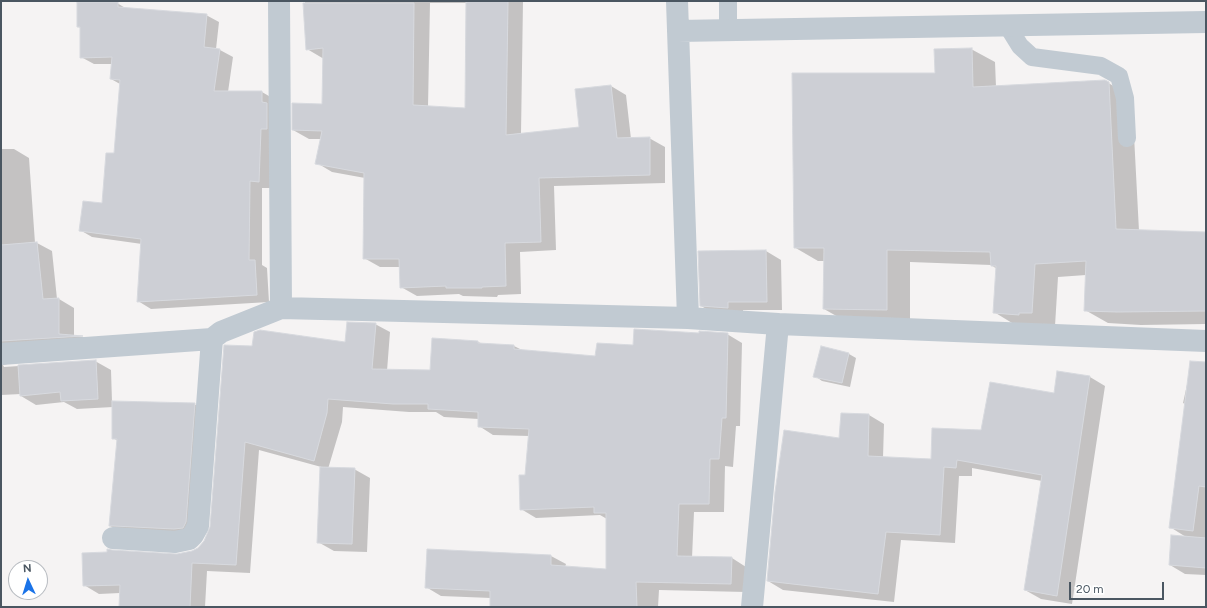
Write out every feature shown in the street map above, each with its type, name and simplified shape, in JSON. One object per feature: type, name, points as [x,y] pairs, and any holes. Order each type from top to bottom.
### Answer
[{"type":"street","points":[[279,1],[280,308]]},
{"type":"street","points":[[677,1],[688,318]]},
{"type":"street","points":[[678,31],[1206,22]]},
{"type":"street","points":[[1,354],[212,340],[221,332],[280,308],[688,318],[778,324],[1206,341]]},
{"type":"street","points":[[752,607],[778,324]]},
{"type":"street","points":[[113,538],[175,542],[189,539],[198,526],[212,340]]},
{"type":"lane","points":[[728,1],[728,30]]},
{"type":"lane","points":[[1007,25],[1020,46],[1032,57],[1101,66],[1119,76],[1125,98],[1127,138]]},
{"type":"building","points":[[466,1],[508,1],[506,135],[579,127],[575,89],[611,85],[617,138],[650,137],[650,175],[539,178],[541,242],[505,243],[506,286],[482,288],[446,288],[446,286],[400,288],[399,259],[363,259],[364,173],[315,164],[322,131],[292,130],[292,103],[322,104],[323,48],[306,50],[303,3],[414,3],[413,105],[465,108]]},
{"type":"building","points":[[77,2],[118,2],[118,7],[207,14],[204,47],[220,49],[214,91],[262,91],[262,102],[267,103],[267,129],[261,129],[259,182],[250,181],[249,260],[255,260],[257,295],[137,302],[141,239],[79,231],[83,201],[102,203],[106,153],[114,153],[120,80],[110,79],[112,57],[80,58],[80,27],[77,27]]},
{"type":"building","points":[[972,48],[973,87],[1105,80],[1109,82],[1116,229],[1206,232],[1206,311],[1084,311],[1086,261],[1035,264],[1032,313],[1019,313],[1019,315],[993,313],[996,266],[991,266],[990,252],[887,250],[887,310],[823,309],[824,248],[794,248],[792,73],[935,73],[934,49]]},
{"type":"building","points":[[37,242],[43,299],[59,298],[59,334],[83,336],[1,341],[1,245]]},
{"type":"building","points":[[766,250],[767,302],[728,302],[728,308],[700,306],[698,251]]},
{"type":"building","points":[[347,322],[376,323],[372,369],[430,370],[432,338],[478,341],[478,343],[514,345],[514,349],[595,356],[597,343],[633,345],[634,329],[699,333],[699,331],[728,333],[726,418],[722,418],[719,459],[710,459],[709,504],[679,504],[677,556],[732,557],[731,584],[636,582],[637,607],[490,607],[490,591],[425,588],[427,549],[551,555],[551,565],[606,569],[606,513],[594,513],[594,507],[520,510],[519,475],[525,475],[529,429],[478,427],[478,412],[428,409],[428,404],[393,404],[328,399],[327,413],[314,461],[245,442],[236,565],[192,563],[190,607],[119,607],[120,585],[83,586],[82,553],[107,552],[107,549],[177,554],[192,551],[198,548],[204,541],[210,527],[224,345],[252,346],[254,332],[260,330],[345,342]]},
{"type":"building","points":[[821,346],[849,353],[842,383],[813,377]]},
{"type":"building","points":[[96,360],[98,399],[61,401],[60,392],[20,396],[18,365]]},
{"type":"building","points":[[1190,361],[1206,362],[1206,487],[1199,486],[1193,531],[1169,528]]},
{"type":"building","points":[[1057,371],[1090,376],[1057,596],[1024,590],[1042,475],[957,460],[956,468],[944,467],[940,535],[886,532],[878,594],[767,581],[775,492],[784,430],[839,438],[841,413],[869,414],[868,456],[931,459],[932,428],[981,430],[990,382],[1054,393]]},
{"type":"building","points":[[112,401],[195,403],[186,522],[183,528],[174,529],[109,526],[117,439],[112,439]]},
{"type":"building","points":[[320,467],[355,468],[352,544],[317,543]]},
{"type":"building","points":[[1171,535],[1206,538],[1206,568],[1169,565]]}]
